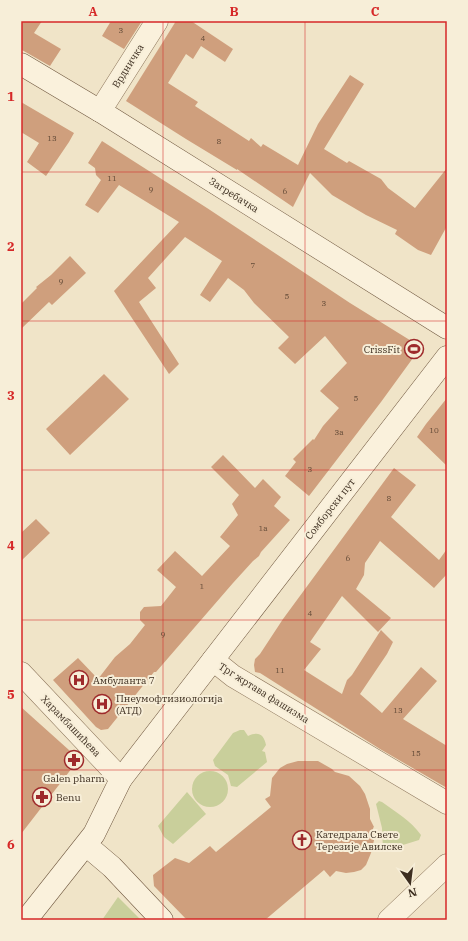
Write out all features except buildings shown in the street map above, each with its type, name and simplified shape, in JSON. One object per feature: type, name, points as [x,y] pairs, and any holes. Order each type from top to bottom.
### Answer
[{"type":"street","name":"Врдничка","points":[[100,112],[157,21]]},
{"type":"street","name":"Загребачка","points":[[21,64],[447,328]]},
{"type":"street","name":"Сомборски пут","points":[[213,660],[447,357]]},
{"type":"street","name":"Трг жртава фашизма","points":[[26,920],[94,834],[121,778],[213,660],[233,676],[447,803]]},
{"type":"street","name":"Харамбашићева","points":[[21,673],[121,778]]},
{"type":"street","points":[[86,845],[112,867],[162,920]]},
{"type":"street","points":[[389,920],[447,865]]},
{"type":"green space","points":[[244,730],[248,736],[260,734],[264,738],[266,745],[262,751],[265,752],[267,762],[237,787],[231,786],[228,775],[215,766],[213,760],[233,733]]},
{"type":"green space","points":[[210,771],[223,776],[228,789],[223,802],[210,807],[197,802],[192,789],[197,776]]},
{"type":"green space","points":[[187,792],[206,814],[173,844],[164,837],[158,826]]},
{"type":"green space","points":[[379,801],[413,825],[421,835],[419,840],[383,850],[382,828],[376,804]]},
{"type":"green space","points":[[118,897],[141,920],[102,920]]},
{"type":"place","name":"CrissFit","points":[[414,349]]},
{"type":"place","name":"Амбуланта 7","points":[[79,680]]},
{"type":"place","name":"Пнеумофтизиологија (АТД)","points":[[102,704]]},
{"type":"place","name":"Galen pharm","points":[[74,760]]},
{"type":"place","name":"Benu","points":[[42,797]]},
{"type":"place","name":"Катедрала Свете Терезије Авилске","points":[[302,840]]}]
